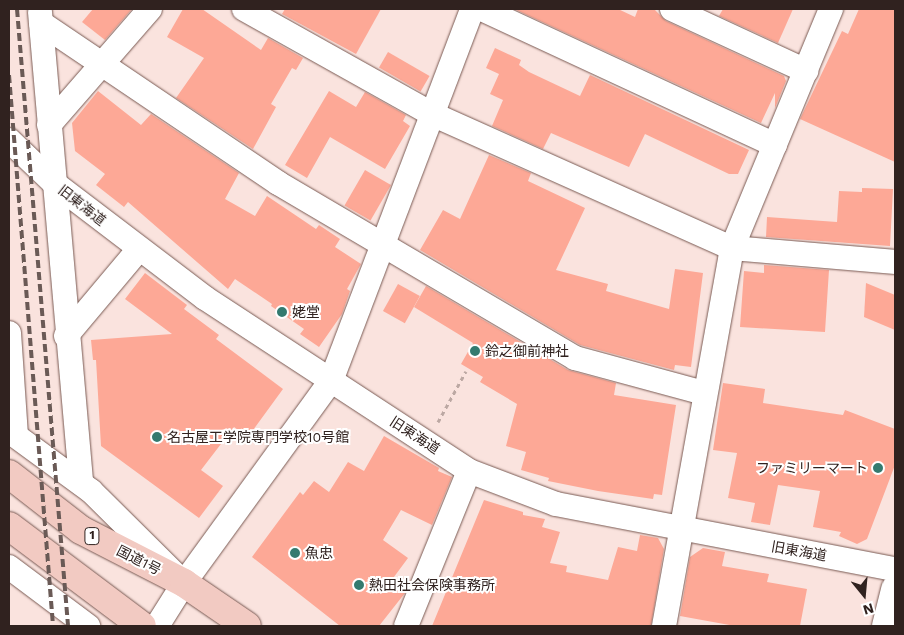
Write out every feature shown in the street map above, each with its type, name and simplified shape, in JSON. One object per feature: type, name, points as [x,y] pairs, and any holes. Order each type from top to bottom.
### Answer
[{"type":"highway","name":"国道1号","points":[[9,474],[81,530],[184,583],[247,626]]},
{"type":"highway","points":[[9,526],[142,626]]},
{"type":"main road","points":[[886,626],[895,590]]},
{"type":"street","points":[[49,125],[150,9]]},
{"type":"street","points":[[244,9],[432,114],[732,248],[895,262]]},
{"type":"street","points":[[157,626],[184,583],[331,381],[382,242],[472,9]]},
{"type":"street","points":[[482,9],[775,145]]},
{"type":"street","points":[[672,9],[806,71]]},
{"type":"street","points":[[664,626],[684,530],[704,393],[732,248],[831,9]]},
{"type":"street","points":[[40,16],[278,183],[382,242],[575,358],[704,393]]},
{"type":"street","points":[[40,16],[66,336],[81,483]]},
{"type":"street","name":"旧東海道","points":[[9,140],[54,183],[204,298],[469,471],[556,504],[895,569]]},
{"type":"street","points":[[66,336],[139,249]]},
{"type":"street","points":[[9,333],[12,433],[81,483],[184,583]]},
{"type":"street","points":[[406,626],[469,471]]},
{"type":"street","points":[[9,567],[88,626]]},
{"type":"path","points":[[436,426],[466,371]]},
{"type":"building","points":[[93,9],[132,9],[105,40],[82,22]]},
{"type":"building","points":[[183,9],[202,9],[261,50],[268,38],[303,58],[296,70],[292,68],[271,104],[276,107],[253,149],[176,98],[204,58],[167,37]]},
{"type":"building","points":[[285,9],[381,9],[356,54],[282,14]]},
{"type":"building","points":[[514,9],[618,9],[635,17],[638,9],[654,9],[666,21],[784,76],[786,81],[775,108],[775,93],[761,123]]},
{"type":"building","points":[[723,9],[793,9],[778,43],[719,16]]},
{"type":"building","points":[[859,9],[895,9],[895,162],[800,119],[842,31],[848,34]]},
{"type":"building","points":[[495,48],[521,60],[519,65],[529,72],[580,96],[590,75],[749,150],[738,174],[729,174],[645,134],[629,167],[551,133],[543,149],[492,126],[503,100],[490,94],[499,74],[486,68]]},
{"type":"building","points":[[388,52],[430,76],[421,92],[379,68]]},
{"type":"building","points":[[98,91],[141,125],[151,114],[239,173],[225,199],[255,216],[267,196],[316,229],[319,225],[340,239],[335,247],[361,264],[347,289],[350,291],[342,314],[319,347],[300,334],[304,329],[271,306],[272,304],[235,279],[228,289],[128,202],[124,207],[96,185],[105,174],[75,151],[72,123]]},
{"type":"building","points":[[329,91],[356,107],[365,92],[406,115],[403,121],[410,126],[385,169],[330,137],[307,178],[285,165]]},
{"type":"building","points":[[489,155],[531,173],[528,181],[585,208],[556,270],[608,284],[606,291],[669,309],[675,269],[703,273],[691,367],[675,365],[674,370],[580,345],[420,250],[443,210],[460,219]]},
{"type":"building","points":[[365,170],[391,185],[370,221],[344,206]]},
{"type":"building","points":[[862,188],[893,189],[890,246],[766,237],[767,217],[837,222],[839,191],[862,192]]},
{"type":"building","points":[[764,265],[829,270],[825,332],[740,327],[744,271],[764,273]]},
{"type":"building","points":[[145,273],[187,305],[184,309],[219,335],[216,339],[283,389],[248,437],[234,427],[201,470],[223,486],[199,518],[101,446],[96,360],[93,360],[91,340],[172,334],[125,299]]},
{"type":"building","points":[[866,283],[895,295],[895,330],[864,317]]},
{"type":"building","points":[[398,284],[420,296],[405,323],[383,311]]},
{"type":"building","points":[[426,286],[568,370],[616,383],[614,395],[676,405],[662,495],[654,494],[653,499],[598,491],[548,481],[549,478],[521,470],[526,452],[506,446],[517,404],[480,382],[483,377],[461,364],[473,343],[414,307]]},
{"type":"building","points":[[723,383],[765,389],[763,403],[843,415],[845,410],[895,429],[895,465],[867,539],[857,544],[839,536],[841,532],[813,527],[820,491],[778,485],[770,525],[751,522],[755,503],[728,498],[737,453],[713,450]]},
{"type":"building","points":[[384,436],[439,468],[438,471],[452,477],[432,525],[401,510],[383,540],[408,558],[391,581],[405,593],[379,626],[340,626],[252,557],[300,492],[303,495],[314,481],[329,492],[348,462],[364,471]]},
{"type":"building","points":[[484,500],[523,512],[523,515],[545,519],[542,527],[560,532],[550,563],[567,566],[566,572],[608,580],[618,547],[637,551],[640,535],[658,538],[664,549],[651,626],[432,626]]},
{"type":"building","points":[[703,548],[725,552],[722,566],[769,574],[767,582],[807,589],[800,626],[735,626],[680,616],[690,557]]},
{"type":"railway","points":[[17,9],[68,626]]},
{"type":"railway","points":[[9,75],[53,626]]},
{"type":"place","name":"姥堂","points":[[282,312]]},
{"type":"place","name":"鈴之御前神社","points":[[475,351]]},
{"type":"place","name":"名古屋工学院専門学校10号館","points":[[157,437]]},
{"type":"place","name":"ファミリーマート","points":[[878,468]]},
{"type":"place","name":"魚忠","points":[[295,553]]},
{"type":"place","name":"熱田社会保険事務所","points":[[359,585]]}]
